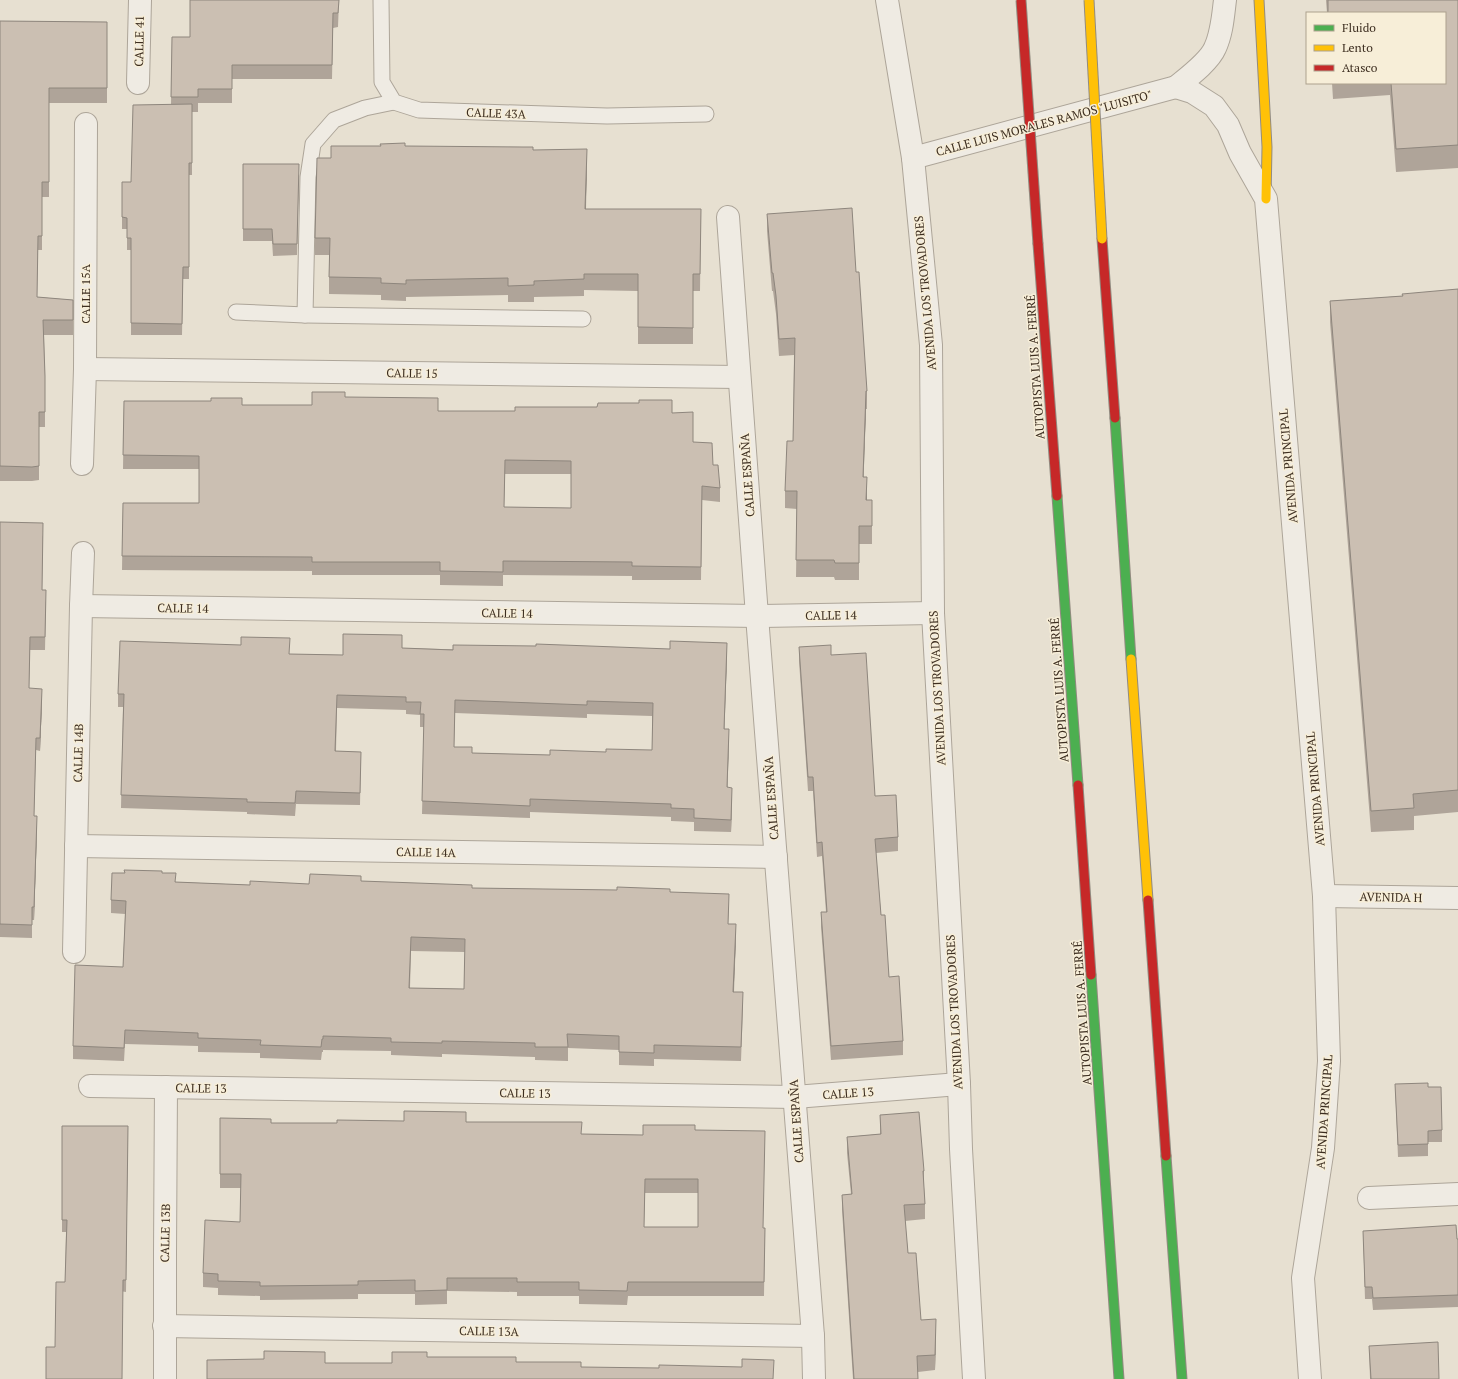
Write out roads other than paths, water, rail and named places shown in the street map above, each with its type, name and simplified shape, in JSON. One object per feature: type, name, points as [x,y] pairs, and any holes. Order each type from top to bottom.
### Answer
[{"type":"highway","name":"AUTOPISTA LUIS A. FERRÉ","points":[[1021,0],[1119,1379]]},
{"type":"highway","points":[[1088,0],[1102,239],[1182,1379]]},
{"type":"highway","points":[[1259,0],[1267,147],[1266,199]]},
{"type":"street","name":"CALLE 41","points":[[138,83],[140,0]]},
{"type":"street","name":"AVENIDA LOS TROVADORES","points":[[887,0],[913,158],[931,345],[933,613],[974,1379]]},
{"type":"street","points":[[1176,88],[1196,70],[1214,50],[1221,30],[1225,0]]},
{"type":"street","name":"CALLE LUIS MORALES RAMOS \"LUISITO\"","points":[[913,158],[1176,88]]},
{"type":"street","points":[[1176,88],[1192,92],[1214,106],[1228,125],[1240,153],[1266,199]]},
{"type":"street","name":"CALLE 15A","points":[[82,464],[85,369],[86,124]]},
{"type":"street","name":"AVENIDA PRINCIPAL","points":[[1266,199],[1324,896],[1329,1061],[1323,1148],[1303,1278],[1310,1379]]},
{"type":"street","name":"CALLE ESPAÑA","points":[[728,217],[757,616],[813,1336],[814,1379]]},
{"type":"street","name":"CALLE 15","points":[[85,369],[739,377]]},
{"type":"street","name":"CALLE 14B","points":[[74,952],[83,553]]},
{"type":"street","name":"CALLE 14","points":[[81,606],[757,616],[933,613]]},
{"type":"street","name":"CALLE 14A","points":[[76,846],[776,857]]},
{"type":"street","name":"AVENIDA H","points":[[1324,896],[1458,898]]},
{"type":"street","name":"CALLE 13","points":[[90,1086],[795,1097],[959,1084]]},
{"type":"street","name":"CALLE 13B","points":[[165,1379],[166,1087]]},
{"type":"street","points":[[1369,1198],[1458,1194]]},
{"type":"street","name":"CALLE 13A","points":[[164,1326],[813,1336]]},
{"type":"lane","points":[[305,315],[308,177],[313,144],[334,120],[366,108],[394,102],[382,82],[381,0]]},
{"type":"lane","name":"CALLE 43A","points":[[394,102],[419,110],[607,116],[706,114]]},
{"type":"lane","points":[[236,312],[305,315],[583,319]]}]
